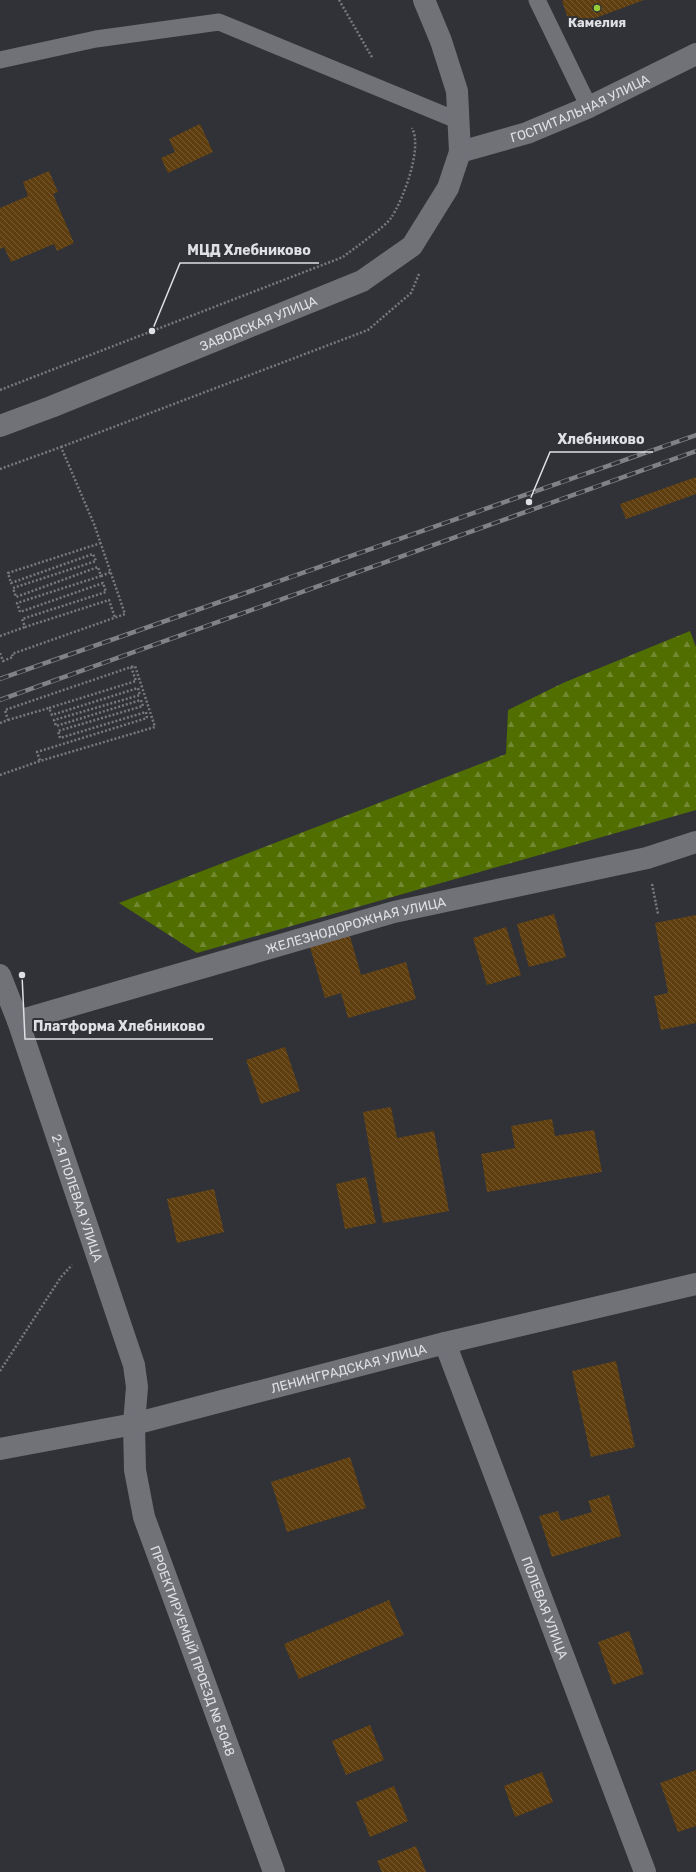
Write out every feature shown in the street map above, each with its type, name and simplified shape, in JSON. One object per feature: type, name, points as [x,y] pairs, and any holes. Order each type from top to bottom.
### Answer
[{"type":"street","points":[[424,0],[442,41],[457,92],[460,152]]},
{"type":"street","name":"ГОСПИТАЛЬНАЯ УЛИЦА","points":[[460,152],[527,132],[589,107],[696,54]]},
{"type":"street","name":"ЗАВОДСКАЯ УЛИЦА","points":[[0,426],[51,407],[362,281],[412,246],[448,188],[460,152]]},
{"type":"street","name":"ЖЕЛЕЗНОДОРОЖНАЯ УЛИЦА","points":[[18,1021],[394,912],[647,858],[696,842]]},
{"type":"street","name":"2-Я ПОЛЕВАЯ УЛИЦА","points":[[0,976],[18,1021],[134,1365],[137,1387],[134,1424]]},
{"type":"street","name":"ЛЕНИНГРАДСКАЯ УЛИЦА","points":[[0,1449],[134,1424],[445,1343],[696,1284]]},
{"type":"street","name":"ПОЛЕВАЯ УЛИЦА","points":[[445,1343],[645,1872]]},
{"type":"street","name":"ПРОЕКТИРУЕМЫЙ ПРОЕЗД № 5048","points":[[134,1424],[135,1470],[144,1517],[274,1872]]},
{"type":"lane","points":[[536,0],[589,107]]},
{"type":"lane","points":[[0,60],[96,39],[219,22],[459,120]]},
{"type":"path","points":[[0,390],[343,257],[390,219],[412,172],[416,135],[339,0]]},
{"type":"path","points":[[0,469],[368,330],[411,293],[420,270],[412,246]]},
{"type":"path","points":[[0,654],[3,661],[13,657],[12,654],[125,614],[101,543],[61,446]]},
{"type":"path","points":[[101,543],[8,573],[11,583],[93,554],[96,561],[13,588],[16,597],[98,567],[101,576]]},
{"type":"path","points":[[25,628],[22,619],[106,592],[103,583],[20,612],[17,603],[111,572]]},
{"type":"path","points":[[0,636],[109,600],[115,618]]},
{"type":"path","points":[[0,775],[155,727],[135,666],[5,710],[8,720]]},
{"type":"path","points":[[0,723],[136,681],[131,667]]},
{"type":"path","points":[[49,708],[52,715],[138,688],[140,695],[54,720],[56,726],[141,700],[143,706]]},
{"type":"path","points":[[40,762],[37,752],[147,718],[146,712],[60,738],[58,731],[148,705]]},
{"type":"path","points":[[647,858],[658,914]]},
{"type":"path","points":[[0,1371],[61,1277],[92,1242]]},
{"type":"green space","points":[[690,631],[696,647],[696,810],[197,953],[119,903],[506,754],[508,710],[563,683]]},
{"type":"building","points":[[644,0],[571,27],[562,1]]},
{"type":"building","points":[[200,124],[213,152],[168,173],[161,158],[175,152],[169,139]]},
{"type":"building","points":[[49,171],[58,192],[53,194],[74,243],[57,251],[54,244],[11,262],[4,247],[0,249],[0,208],[28,196],[23,182]]},
{"type":"building","points":[[696,477],[696,494],[626,519],[620,504]]},
{"type":"building","points":[[554,914],[566,957],[529,967],[517,924]]},
{"type":"building","points":[[696,915],[696,1023],[661,1030],[654,996],[668,993],[655,923]]},
{"type":"building","points":[[506,927],[521,975],[487,985],[473,938]]},
{"type":"building","points":[[349,933],[361,975],[406,962],[416,999],[348,1018],[341,993],[325,998],[309,944]]},
{"type":"building","points":[[285,1047],[300,1091],[261,1104],[246,1060]]},
{"type":"building","points":[[391,1107],[397,1138],[434,1131],[449,1211],[383,1223],[363,1112]]},
{"type":"building","points":[[552,1119],[555,1136],[594,1130],[602,1172],[487,1192],[481,1154],[515,1148],[511,1126]]},
{"type":"building","points":[[366,1177],[376,1223],[345,1229],[336,1184]]},
{"type":"building","points":[[214,1189],[224,1232],[177,1243],[167,1199]]},
{"type":"building","points":[[616,1361],[635,1447],[591,1457],[572,1371]]},
{"type":"building","points":[[350,1457],[366,1508],[287,1532],[271,1482]]},
{"type":"building","points":[[609,1495],[621,1536],[552,1557],[539,1516],[558,1511],[561,1521],[592,1512],[588,1501]]},
{"type":"building","points":[[389,1600],[404,1635],[299,1679],[284,1644]]},
{"type":"building","points":[[629,1631],[644,1674],[613,1685],[598,1642]]},
{"type":"building","points":[[370,1725],[384,1760],[346,1775],[332,1741]]},
{"type":"building","points":[[696,1770],[696,1826],[678,1832],[660,1783]]},
{"type":"building","points":[[542,1772],[553,1802],[515,1817],[504,1786]]},
{"type":"building","points":[[394,1786],[408,1821],[370,1837],[356,1802]]},
{"type":"building","points":[[416,1846],[426,1872],[382,1872],[377,1861]]},
{"type":"railway","points":[[0,679],[696,435]]},
{"type":"railway","points":[[0,700],[696,451]]},
{"type":"place","name":"Камелия","points":[[597,8]]},
{"type":"place","name":"МЦД Хлебниково","points":[[152,331]]},
{"type":"place","name":"Хлебниково","points":[[529,502]]},
{"type":"place","name":"Платформа Хлебниково","points":[[22,975]]}]
